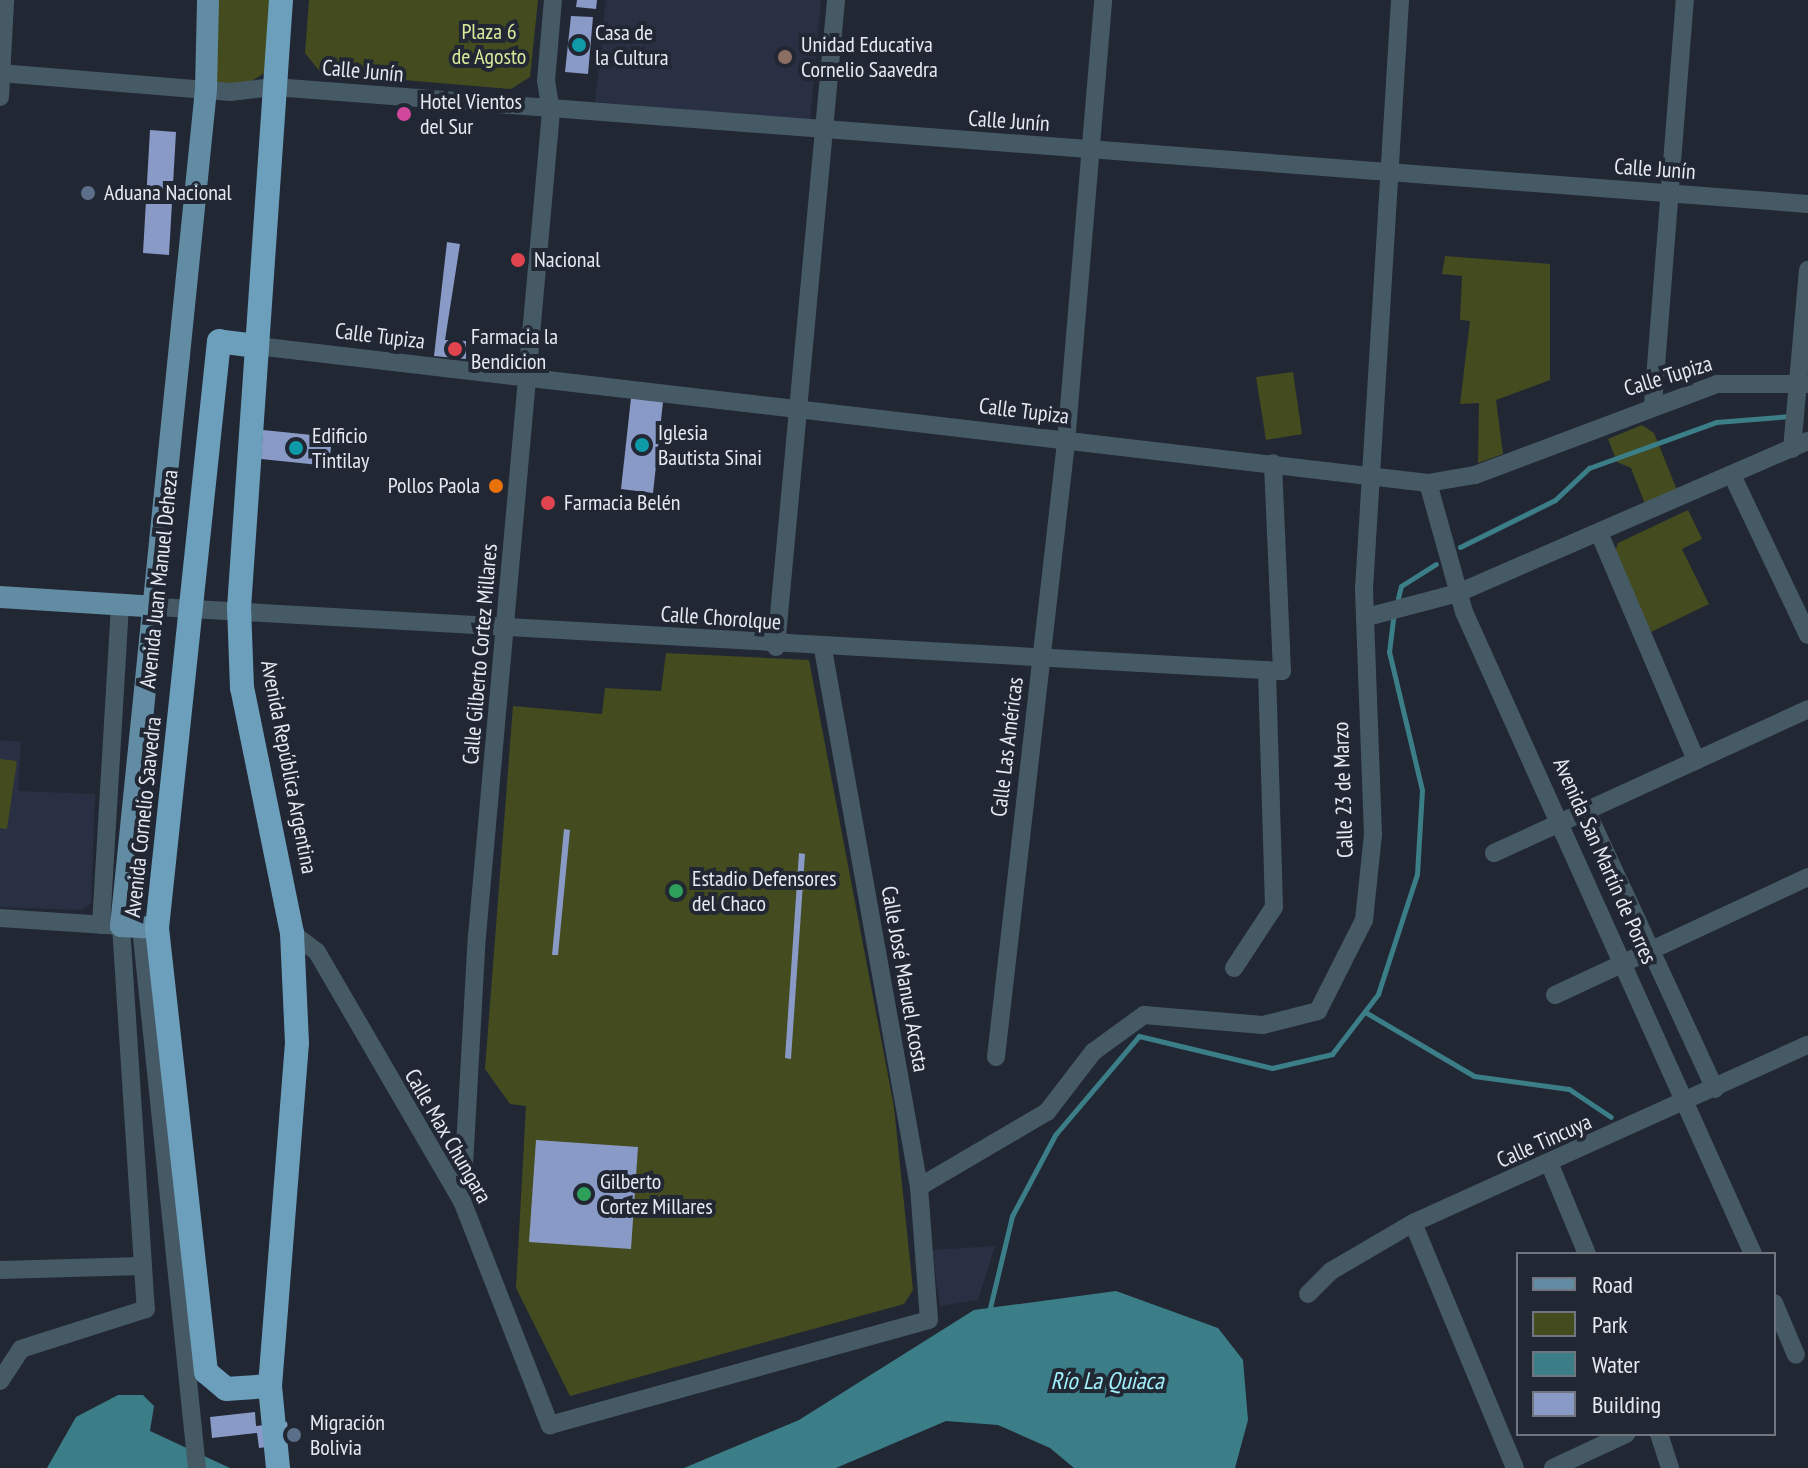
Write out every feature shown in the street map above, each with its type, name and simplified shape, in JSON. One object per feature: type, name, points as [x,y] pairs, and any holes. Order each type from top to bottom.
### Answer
[{"type":"highway","name":"Avenida República Argentina","points":[[277,1462],[270,1386],[297,1043],[292,933],[242,688],[239,608],[281,0]]},
{"type":"highway","name":"Calle Tupiza","points":[[219,341],[257,346]]},
{"type":"highway","name":"Avenida Cornelio Saavedra","points":[[219,341],[191,605],[130,926],[206,1372],[226,1389],[270,1386]]},
{"type":"main road","name":"Avenida Juan Manuel Deheza","points":[[193,0],[206,89]]},
{"type":"main road","name":"Avenida Juan Manuel Deheza","points":[[130,926],[206,89],[208,0]]},
{"type":"main road","points":[[0,597],[157,607]]},
{"type":"street","points":[[0,97],[5,0]]},
{"type":"street","name":"Calle Gilberto Cortez Millares","points":[[462,1201],[477,936],[508,627],[526,381],[551,112],[546,81],[553,0]]},
{"type":"street","points":[[776,647],[801,410],[836,0]]},
{"type":"street","name":"Calle Las Américas","points":[[996,1057],[1066,443],[1086,151],[1103,0]]},
{"type":"street","name":"Calle 23 de Marzo","points":[[919,1187],[1047,1112],[1093,1052],[1144,1015],[1263,1025],[1318,1011],[1364,920],[1373,835],[1363,694],[1372,475],[1400,0]]},
{"type":"street","points":[[1653,404],[1685,0]]},
{"type":"street","name":"Calle Junín","points":[[1,73],[206,89],[274,87],[551,112],[1808,204]]},
{"type":"street","points":[[1367,617],[1458,593],[1600,535],[1800,445],[1808,270]]},
{"type":"street","name":"Calle Tupiza","points":[[257,346],[526,381],[801,410],[1066,443],[1273,463],[1428,483],[1475,475],[1653,404],[1717,384],[1805,385]]},
{"type":"street","points":[[1234,968],[1274,907],[1273,463]]},
{"type":"street","points":[[1732,475],[1808,635]]},
{"type":"street","name":"Avenida San Martín de Porres","points":[[1428,483],[1458,593],[1752,1252]]},
{"type":"street","points":[[1600,535],[1696,760]]},
{"type":"street","name":"Calle Chorolque","points":[[157,607],[191,605],[239,608],[776,647],[1274,671]]},
{"type":"street","name":"Avenida Juan Manuel Deheza","points":[[0,1381],[21,1349],[146,1309],[142,1266],[120,606]]},
{"type":"street","name":"Calle José Manuel Acosta","points":[[550,1425],[929,1320],[919,1187],[823,649]]},
{"type":"street","points":[[1494,853],[1808,709]]},
{"type":"street","name":"Avenida San Martín de Porres","points":[[1587,812],[1647,948],[1715,1089]]},
{"type":"street","points":[[1555,995],[1623,959],[1808,877]]},
{"type":"street","points":[[0,918],[130,926],[197,1468]]},
{"type":"street","name":"Calle Max Chungara","points":[[292,933],[317,952],[462,1201],[550,1425]]},
{"type":"street","name":"Calle Tincuya","points":[[1308,1294],[1331,1271],[1413,1223],[1550,1165],[1808,1045]]},
{"type":"street","points":[[1550,1165],[1586,1252]]},
{"type":"street","points":[[1413,1223],[1515,1468]]},
{"type":"street","points":[[0,1270],[142,1266]]},
{"type":"street","points":[[1776,1308],[1796,1355]]},
{"type":"street","points":[[1553,1468],[1622,1436]]},
{"type":"street","points":[[1660,1436],[1670,1468]]},
{"type":"shaded area","points":[[606,0],[821,0],[810,120],[595,102]]},
{"type":"shaded area","points":[[0,740],[21,742],[18,791],[95,794],[91,903],[82,910],[0,907]]},
{"type":"shaded area","points":[[995,1246],[978,1300],[940,1306],[932,1250]]},
{"type":"green space","points":[[216,0],[272,0],[266,72],[247,84],[217,83]]},
{"type":"green space","name":"Plaza 6 de Agosto","points":[[309,0],[538,0],[530,77],[511,89],[321,73],[305,53]]},
{"type":"green space","points":[[1445,256],[1550,264],[1550,380],[1496,400],[1503,454],[1478,463],[1479,403],[1460,404],[1470,321],[1460,320],[1462,276],[1442,274]]},
{"type":"green space","points":[[1293,372],[1302,434],[1266,440],[1256,377]]},
{"type":"green space","points":[[1642,425],[1654,433],[1677,490],[1645,504],[1631,468],[1617,462],[1608,439]]},
{"type":"green space","points":[[1688,510],[1702,539],[1682,549],[1709,604],[1651,632],[1614,554],[1618,543]]},
{"type":"green space","name":"Estadio Defensores del Chaco","points":[[666,653],[809,660],[894,1107],[913,1290],[904,1304],[570,1396],[516,1288],[526,1106],[510,1104],[485,1069],[513,706],[602,714],[605,688],[661,691]]},
{"type":"green space","points":[[0,759],[17,761],[7,829],[0,828]]},
{"type":"water","name":"Río La Quiaca","points":[[1116,1291],[1218,1328],[1243,1360],[1248,1420],[1235,1468],[1074,1468],[1050,1448],[998,1425],[946,1421],[836,1468],[684,1468],[799,1420],[974,1310]]},
{"type":"water","points":[[118,1395],[143,1395],[154,1406],[150,1431],[230,1468],[47,1468],[76,1417]]},
{"type":"building","points":[[577,0],[597,0],[596,9],[576,7]]},
{"type":"building","name":"Casa de la Cultura","points":[[571,16],[593,17],[588,74],[565,72]]},
{"type":"building","points":[[150,130],[176,132],[169,255],[143,253]]},
{"type":"building","points":[[447,242],[460,244],[445,340],[466,341],[466,359],[434,356]]},
{"type":"building","name":"Iglesia Bautista Sinai","points":[[631,398],[663,402],[653,493],[621,489]]},
{"type":"building","name":"Edificio Tintilay","points":[[263,430],[332,437],[329,466],[261,459]]},
{"type":"building","points":[[564,829],[570,830],[558,955],[552,955]]},
{"type":"building","points":[[799,853],[805,854],[791,1059],[785,1058]]},
{"type":"building","name":"Gilberto Cortez Millares","points":[[536,1140],[638,1147],[631,1249],[529,1242]]},
{"type":"building","points":[[255,1412],[256,1426],[287,1422],[290,1444],[259,1448],[257,1433],[212,1438],[210,1417]]},
{"type":"waterway","points":[[1460,547],[1555,500],[1589,468],[1716,422],[1791,416]]},
{"type":"waterway","points":[[1398,598],[1401,586],[1436,564]]},
{"type":"waterway","points":[[988,1316],[1012,1216],[1055,1135],[1139,1036],[1272,1068],[1332,1054],[1378,994],[1417,874],[1422,790],[1389,652],[1393,617]]},
{"type":"waterway","points":[[1365,1012],[1474,1076],[1569,1089],[1611,1117]]},
{"type":"place","name":"Casa de la Cultura","points":[[579,45]]},
{"type":"place","name":"Unidad Educativa Cornelio Saavedra","points":[[785,57]]},
{"type":"place","name":"Hotel Vientos del Sur","points":[[404,114]]},
{"type":"place","name":"Aduana Nacional","points":[[88,193]]},
{"type":"place","name":"Nacional","points":[[518,260]]},
{"type":"place","name":"Farmacia la Bendicion","points":[[455,349]]},
{"type":"place","name":"Iglesia Bautista Sinai","points":[[642,445]]},
{"type":"place","name":"Edificio Tintilay","points":[[296,448]]},
{"type":"place","name":"Pollos Paola","points":[[496,486]]},
{"type":"place","name":"Farmacia Belén","points":[[548,503]]},
{"type":"place","name":"Estadio Defensores del Chaco","points":[[676,891]]},
{"type":"place","name":"Gilberto Cortez Millares","points":[[584,1194]]},
{"type":"place","name":"Migración Bolivia","points":[[294,1435]]}]
